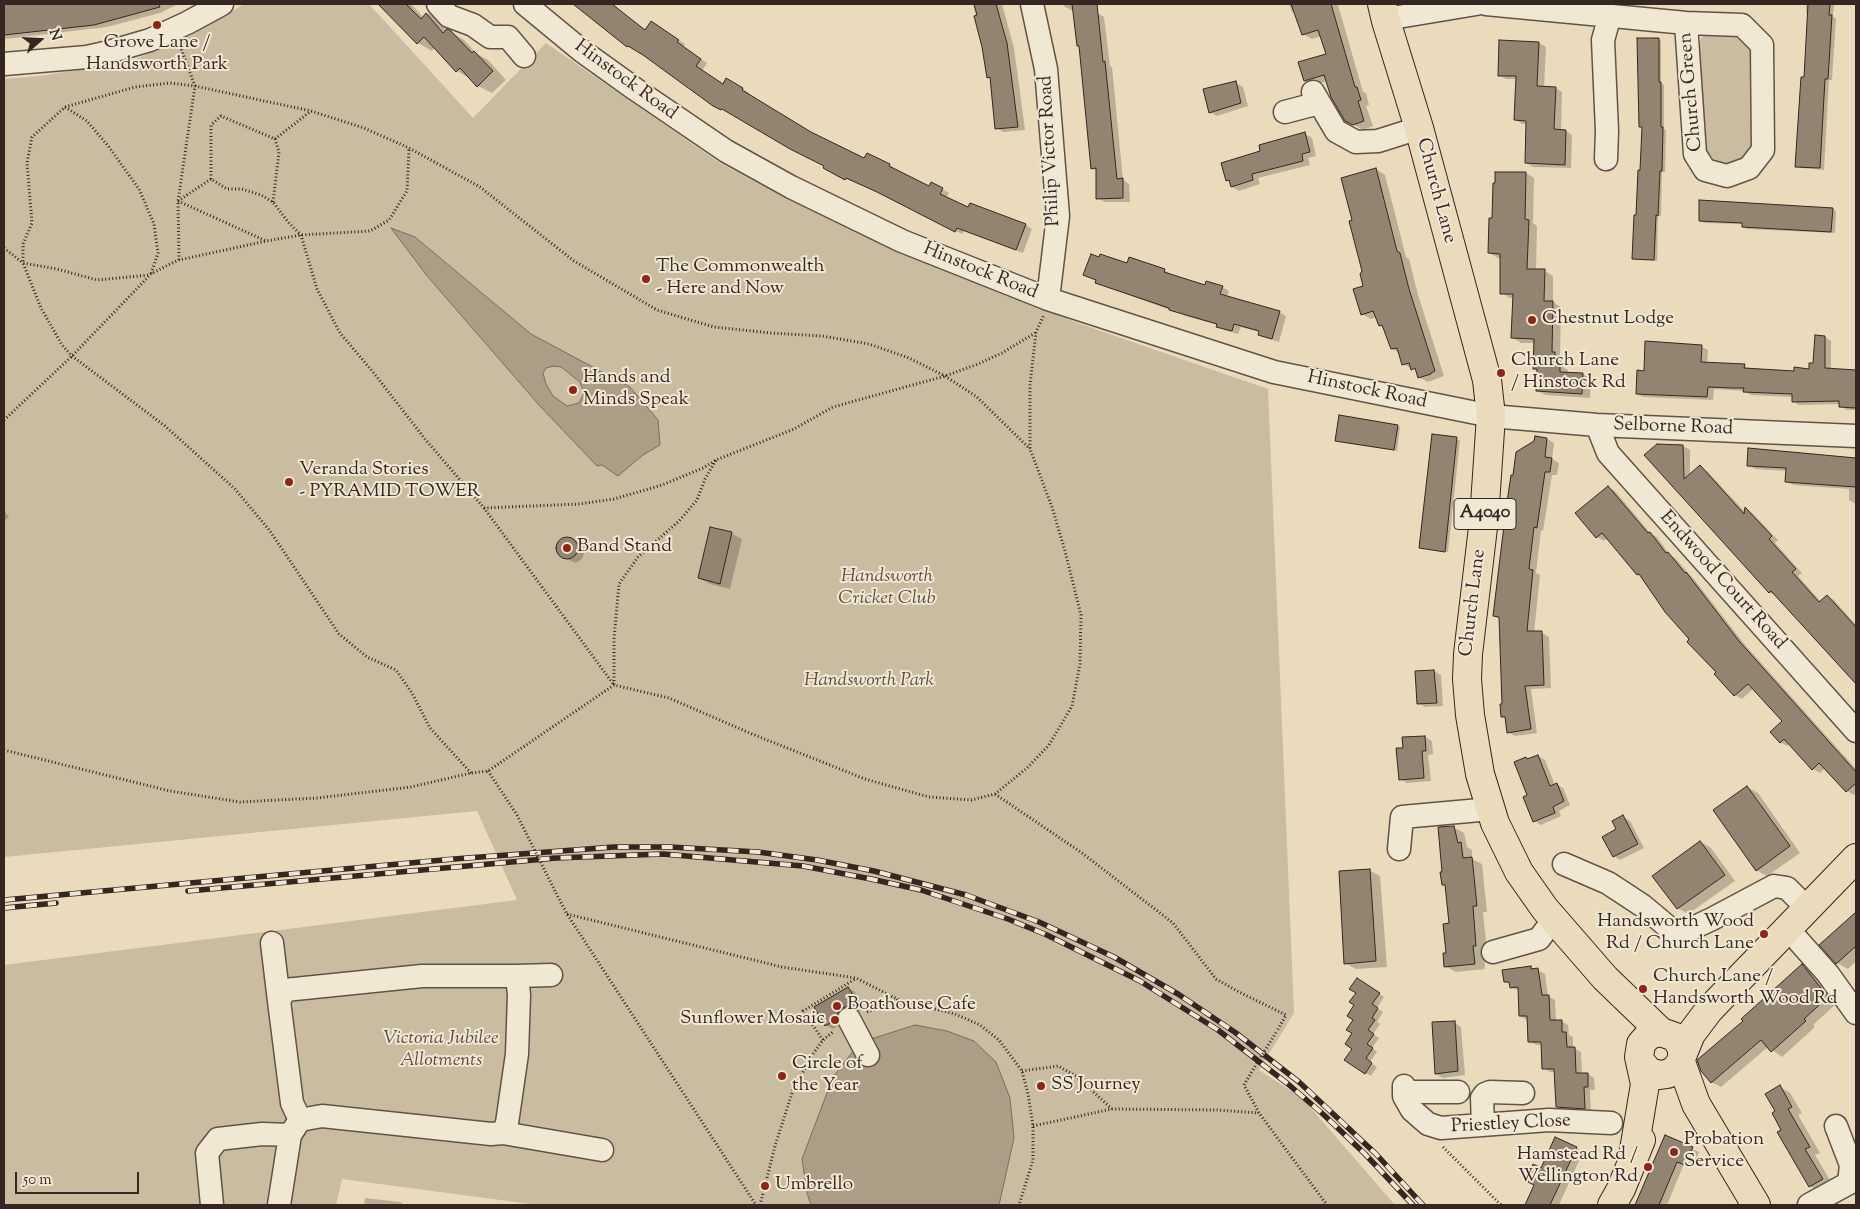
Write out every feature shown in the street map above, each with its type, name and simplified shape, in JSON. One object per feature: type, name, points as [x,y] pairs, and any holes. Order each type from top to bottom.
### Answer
[{"type":"main road","name":"Church Lane","points":[[1384,13],[1418,128],[1486,380],[1491,416],[1484,519],[1468,654],[1467,679],[1470,715],[1480,774],[1495,823],[1519,872],[1554,919],[1618,992],[1662,1052]]},
{"type":"main road","points":[[1612,1205],[1621,1189],[1633,1156],[1654,1113],[1662,1052],[1709,1010],[1856,858]]},
{"type":"main road","name":"A4040","points":[[1662,1052],[1696,1104],[1756,1205]]},
{"type":"street","points":[[4,64],[50,61],[102,54],[150,40],[222,4]]},
{"type":"street","points":[[438,4],[449,16],[473,25],[490,37],[508,37],[524,56]]},
{"type":"street","name":"Philip Victor Road","points":[[1032,4],[1046,70],[1058,216],[1048,299]]},
{"type":"street","points":[[1384,13],[1398,17],[1476,4]]},
{"type":"street","name":"Church Green","points":[[1486,4],[1686,23],[1742,25],[1762,45],[1763,150],[1749,168],[1727,176],[1705,170],[1695,154],[1686,23]]},
{"type":"street","points":[[508,37],[529,7]]},
{"type":"street","name":"Hinstock Road","points":[[529,7],[582,51],[634,90],[726,152],[791,187],[902,241],[1048,299],[1274,372],[1491,416]]},
{"type":"street","points":[[1606,159],[1608,131],[1603,40],[1610,16]]},
{"type":"street","points":[[1285,112],[1316,98],[1336,131],[1356,142],[1378,141],[1418,128]]},
{"type":"street","name":"Selborne Road","points":[[1491,416],[1597,424],[1856,436]]},
{"type":"street","name":"Endwood Court Road","points":[[1597,424],[1608,454],[1856,731]]},
{"type":"street","points":[[1399,849],[1402,817],[1491,809]]},
{"type":"street","points":[[1564,864],[1608,883],[1643,906],[1674,932],[1680,934],[1774,886],[1788,888],[1808,909]]},
{"type":"street","points":[[1493,952],[1539,939],[1554,919]]},
{"type":"street","points":[[1788,929],[1828,974],[1856,1013]]},
{"type":"street","points":[[272,943],[295,1128],[279,1205]]},
{"type":"street","points":[[279,1001],[285,990],[422,976],[551,975]]},
{"type":"street","points":[[503,1133],[507,1123],[517,1054],[519,995],[517,976]]},
{"type":"street","points":[[849,1019],[868,1055]]},
{"type":"street","name":"Priestley Close","points":[[1458,1092],[1404,1089],[1404,1096],[1412,1110],[1428,1124],[1441,1128],[1549,1120],[1611,1123]]},
{"type":"street","points":[[1483,1125],[1482,1098],[1485,1094],[1490,1092],[1523,1093]]},
{"type":"street","points":[[212,1205],[206,1153],[218,1139],[295,1128],[322,1116],[492,1134],[503,1133],[602,1150]]},
{"type":"street","points":[[1809,1205],[1850,1183],[1851,1165],[1836,1126]]},
{"type":"path","points":[[176,28],[178,41],[195,86],[178,201],[179,260]]},
{"type":"path","points":[[471,773],[430,728],[412,693],[396,670],[367,657],[339,634],[270,531],[235,489],[165,426],[72,356],[62,344],[41,308],[23,263],[23,244],[32,223],[27,163],[32,137],[50,118],[65,107],[135,87],[170,83],[195,86],[311,111],[364,128],[409,148],[480,187],[574,261],[657,310],[714,327],[822,336],[869,344],[909,358],[945,376],[977,397],[1030,449]]},
{"type":"path","points":[[65,107],[87,121],[109,147],[139,189],[154,224],[158,253],[151,274]]},
{"type":"path","points":[[275,139],[311,111]]},
{"type":"path","points":[[211,179],[211,125],[221,116],[275,139],[279,152],[273,202]]},
{"type":"path","points":[[4,420],[72,356],[151,274],[179,260],[301,235],[370,231],[389,220],[407,191],[409,148]]},
{"type":"path","points":[[211,179],[227,188],[242,189],[261,195],[273,202],[288,222],[301,235],[318,289],[340,333],[484,508],[614,686],[669,698],[865,780],[929,797],[972,800],[995,794],[1027,768],[1049,745],[1072,706],[1080,664],[1081,615],[1052,507],[1030,449],[1030,385],[1036,332],[1046,310],[1048,299]]},
{"type":"path","points":[[178,201],[211,179]]},
{"type":"path","points":[[178,201],[266,241]]},
{"type":"path","points":[[4,248],[23,263],[57,269],[97,280],[151,274]]},
{"type":"path","points":[[484,508],[579,504],[614,500],[662,485],[703,468],[716,460],[794,429],[833,407],[945,376],[978,364],[1002,353],[1036,332]]},
{"type":"path","points":[[614,686],[614,639],[619,584],[638,557],[679,521],[697,500],[705,479],[716,460]]},
{"type":"path","points":[[4,750],[170,791],[240,802],[317,798],[411,787],[471,773],[488,771],[614,686]]},
{"type":"path","points":[[488,771],[517,815],[567,914],[756,1205]]},
{"type":"path","points":[[995,794],[1082,853],[1173,923],[1216,979],[1286,1015],[1244,1085],[1259,1113],[1327,1205]]},
{"type":"path","points":[[567,914],[782,967],[856,978],[899,1000],[955,1014],[980,1025],[999,1040],[1022,1071],[1033,1126],[1033,1160],[1019,1205]]},
{"type":"path","points":[[823,1040],[802,1011],[856,978]]},
{"type":"path","points":[[760,1205],[793,1090],[823,1040],[849,1019],[899,1000]]},
{"type":"path","points":[[1022,1071],[1058,1066],[1076,1076],[1112,1109]]},
{"type":"path","points":[[1033,1126],[1112,1109],[1217,1110],[1259,1113]]},
{"type":"path","points":[[1428,1124],[1432,1135],[1501,1205]]},
{"type":"green space","name":"Handsworth Park","points":[[244,4],[369,4],[473,118],[546,43],[720,163],[783,197],[899,252],[1075,322],[1268,389],[1294,1013],[1259,1070],[1303,1099],[1395,1205],[538,1205],[342,1179],[336,1205],[4,1205],[4,965],[517,900],[477,811],[4,857],[4,79],[40,76],[131,61],[194,34]]},
{"type":"green space","points":[[1734,31],[1752,44],[1756,145],[1752,154],[1725,167],[1708,160],[1702,143],[1695,49],[1704,34]]},
{"type":"shaded area","points":[[391,228],[415,237],[531,334],[630,387],[658,420],[660,445],[643,455],[618,476],[602,465],[597,466],[539,405],[428,277]],"holes":[[[561,367],[580,382],[584,393],[579,403],[567,406],[553,396],[546,384],[543,373],[546,368]]]},
{"type":"shaded area","points":[[915,1025],[947,1031],[974,1041],[996,1062],[1010,1098],[1014,1138],[999,1205],[811,1205],[807,1193],[802,1159],[833,1077],[854,1050],[871,1039]]},
{"type":"building","points":[[4,4],[159,4],[160,7],[94,25],[4,35]]},
{"type":"building","points":[[378,4],[406,4],[421,19],[426,13],[443,33],[447,29],[451,31],[493,71],[477,87],[460,68],[456,72],[424,37],[417,44]]},
{"type":"building","points":[[573,4],[612,4],[645,30],[651,21],[679,40],[677,42],[701,59],[696,66],[723,84],[726,78],[743,88],[742,90],[811,132],[864,158],[867,153],[929,186],[931,182],[943,188],[940,194],[968,207],[970,203],[1026,224],[1016,250],[957,228],[955,232],[877,192],[846,178],[845,180],[823,168],[824,166],[790,149],[722,109],[713,106],[643,55],[627,47]]},
{"type":"building","points":[[974,4],[996,4],[1007,43],[1018,127],[995,129],[990,77],[987,78],[974,16],[977,15]]},
{"type":"building","points":[[1072,4],[1097,4],[1117,179],[1123,178],[1123,198],[1096,199],[1096,168],[1091,169],[1079,46],[1077,46]]},
{"type":"building","points":[[1291,4],[1331,4],[1355,87],[1357,87],[1361,100],[1358,101],[1364,121],[1353,125],[1345,121],[1331,97],[1324,75],[1304,81],[1298,62],[1326,54],[1318,30],[1302,35]]},
{"type":"building","points":[[1808,4],[1830,4],[1829,15],[1832,15],[1828,79],[1825,79],[1820,168],[1795,167],[1801,77],[1804,77]]},
{"type":"building","points":[[1637,38],[1659,38],[1661,127],[1663,127],[1662,171],[1660,171],[1658,216],[1656,215],[1654,260],[1632,259],[1642,127],[1639,127]]},
{"type":"building","points":[[1499,40],[1539,42],[1537,86],[1556,87],[1554,129],[1566,130],[1565,165],[1525,163],[1526,121],[1514,120],[1516,76],[1498,76]]},
{"type":"building","points":[[1236,81],[1241,103],[1209,113],[1203,89]]},
{"type":"building","points":[[1305,132],[1310,152],[1302,154],[1303,161],[1252,174],[1253,180],[1231,187],[1229,180],[1226,181],[1221,163],[1260,151],[1259,145]]},
{"type":"building","points":[[1376,168],[1397,251],[1400,253],[1409,289],[1435,371],[1418,378],[1415,368],[1411,370],[1409,363],[1402,365],[1397,348],[1391,349],[1382,325],[1379,326],[1373,311],[1361,315],[1353,289],[1363,286],[1360,274],[1362,271],[1349,221],[1352,220],[1341,178]]},
{"type":"building","points":[[1495,172],[1526,172],[1525,219],[1529,220],[1527,269],[1545,269],[1544,301],[1553,301],[1552,352],[1555,352],[1555,364],[1560,364],[1560,372],[1583,373],[1582,394],[1536,391],[1537,369],[1533,369],[1534,339],[1511,338],[1513,294],[1500,294],[1500,254],[1488,253],[1489,218],[1492,218]]},
{"type":"building","points":[[1699,200],[1833,208],[1831,232],[1742,227],[1742,223],[1699,221]]},
{"type":"building","points":[[1091,254],[1099,257],[1100,254],[1127,263],[1129,257],[1165,269],[1164,272],[1205,285],[1206,281],[1223,286],[1220,294],[1280,311],[1272,339],[1258,335],[1259,331],[1234,324],[1232,331],[1216,327],[1217,324],[1169,310],[1169,308],[1095,283],[1096,280],[1083,275]]},
{"type":"building","points":[[1815,335],[1825,336],[1825,368],[1856,370],[1856,408],[1839,407],[1839,401],[1792,402],[1792,394],[1743,392],[1744,388],[1708,387],[1707,397],[1636,394],[1637,370],[1644,371],[1645,341],[1702,345],[1701,362],[1745,364],[1744,368],[1794,371],[1794,367],[1809,369],[1809,363],[1813,363]]},
{"type":"building","points":[[1339,415],[1398,425],[1394,450],[1335,441]]},
{"type":"building","points":[[1432,434],[1457,437],[1445,552],[1419,548]]},
{"type":"building","points":[[1535,436],[1547,438],[1545,457],[1552,458],[1550,472],[1545,472],[1537,528],[1534,527],[1529,569],[1533,570],[1527,631],[1542,631],[1544,685],[1525,686],[1531,729],[1507,733],[1505,717],[1501,717],[1500,704],[1502,704],[1499,617],[1493,616],[1506,509],[1516,452],[1534,441]]},
{"type":"building","points":[[1657,444],[1683,445],[1684,479],[1700,465],[1744,514],[1745,507],[1772,536],[1769,539],[1796,569],[1792,572],[1819,602],[1827,595],[1856,627],[1856,684],[1771,591],[1769,593],[1644,455]]},
{"type":"building","points":[[1748,448],[1856,458],[1856,487],[1785,482],[1786,468],[1747,466]]},
{"type":"building","points":[[1608,486],[1648,533],[1650,532],[1666,553],[1668,552],[1686,572],[1739,641],[1856,772],[1856,783],[1846,792],[1819,763],[1812,770],[1784,739],[1780,743],[1770,732],[1782,721],[1748,684],[1734,696],[1714,674],[1716,672],[1687,642],[1689,639],[1665,612],[1639,574],[1637,575],[1602,533],[1596,538],[1575,513]]},
{"type":"building","points":[[710,527],[732,532],[720,584],[698,578]]},
{"type":"building","name":"Band Stand","points":[[563,537],[571,537],[578,544],[578,552],[571,559],[563,559],[556,552],[556,544]]},
{"type":"building","points":[[1434,670],[1437,703],[1417,704],[1415,671]]},
{"type":"building","points":[[1425,736],[1426,751],[1422,751],[1424,778],[1399,780],[1396,748],[1403,748],[1402,737]]},
{"type":"building","points":[[1538,755],[1550,786],[1557,783],[1564,801],[1553,807],[1555,813],[1533,822],[1523,797],[1527,795],[1514,762]]},
{"type":"building","points":[[1747,786],[1790,846],[1756,871],[1713,810]]},
{"type":"building","points":[[1623,815],[1638,844],[1613,857],[1602,837],[1616,829],[1612,821]]},
{"type":"building","points":[[1454,826],[1458,843],[1461,842],[1463,858],[1472,857],[1477,906],[1473,906],[1476,946],[1473,946],[1475,964],[1444,967],[1443,953],[1446,953],[1443,924],[1449,923],[1445,885],[1442,885],[1440,872],[1442,872],[1438,827]]},
{"type":"building","points":[[1700,841],[1725,875],[1677,909],[1652,876]]},
{"type":"building","points":[[1370,869],[1376,961],[1344,964],[1339,871]]},
{"type":"building","points":[[1856,912],[1856,946],[1836,964],[1819,945]]},
{"type":"building","points":[[1802,964],[1828,997],[1804,1019],[1806,1021],[1771,1052],[1761,1040],[1711,1083],[1701,1071],[1697,1060],[1743,1021],[1741,1019]]},
{"type":"building","points":[[1531,966],[1531,969],[1538,968],[1542,995],[1549,995],[1550,1020],[1562,1020],[1562,1032],[1566,1032],[1567,1047],[1575,1047],[1576,1073],[1588,1073],[1588,1087],[1584,1087],[1585,1109],[1556,1107],[1554,1069],[1542,1069],[1541,1042],[1528,1042],[1527,1016],[1519,1016],[1518,987],[1510,988],[1509,982],[1504,982],[1502,970]]},
{"type":"building","points":[[1357,978],[1380,993],[1372,1004],[1378,1008],[1372,1018],[1375,1020],[1368,1030],[1374,1034],[1367,1044],[1373,1048],[1366,1058],[1372,1063],[1365,1074],[1344,1060],[1352,1049],[1345,1044],[1352,1033],[1346,1030],[1353,1020],[1347,1016],[1354,1005],[1349,1002],[1356,993],[1349,989]]},
{"type":"building","name":"Boathouse Cafe","points":[[848,987],[860,1006],[856,1008],[849,1006],[842,1008],[838,1012],[836,1020],[825,1026],[814,1007]]},
{"type":"building","points":[[1455,1021],[1458,1071],[1435,1074],[1432,1022]]},
{"type":"building","points":[[1780,1085],[1792,1107],[1788,1109],[1810,1147],[1805,1149],[1823,1179],[1809,1187],[1777,1132],[1781,1130],[1772,1113],[1775,1111],[1765,1094]]},
{"type":"building","points":[[1665,1135],[1693,1147],[1685,1165],[1677,1162],[1659,1205],[1635,1205]]},
{"type":"building","points":[[1555,1137],[1577,1147],[1550,1205],[1525,1205],[1534,1185],[1526,1181],[1533,1164],[1541,1168]]},
{"type":"railway","points":[[4,900],[454,859],[614,847],[670,847],[758,852],[817,860],[874,871],[966,895],[1039,922],[1114,957],[1178,994],[1236,1033],[1299,1082],[1376,1154],[1423,1205]]},
{"type":"railway","points":[[188,891],[556,858],[663,854],[803,866],[921,890],[1008,919],[1047,935],[1140,981],[1218,1030],[1288,1084],[1324,1115],[1365,1154],[1413,1205]]},
{"type":"railway","points":[[4,908],[56,903]]},
{"type":"place","name":"Grove Lane / Handsworth Park","points":[[157,25]]},
{"type":"place","name":"The Commonwealth - Here and Now","points":[[646,279]]},
{"type":"place","name":"Chestnut Lodge","points":[[1532,320]]},
{"type":"place","name":"Church Lane / Hinstock Rd","points":[[1501,373]]},
{"type":"place","name":"Hands and Minds Speak","points":[[573,390]]},
{"type":"place","name":"Veranda Stories - PYRAMID TOWER","points":[[289,482]]},
{"type":"place","name":"Band Stand","points":[[567,548]]},
{"type":"place","name":"Handsworth Wood Rd / Church Lane","points":[[1764,934]]},
{"type":"place","name":"Church Lane / Handsworth Wood Rd","points":[[1643,989]]},
{"type":"place","name":"Boathouse Cafe","points":[[837,1006]]},
{"type":"place","name":"Sunflower Mosaic","points":[[835,1020]]},
{"type":"place","name":"Circle of the Year","points":[[782,1076]]},
{"type":"place","name":"SS Journey","points":[[1041,1086]]},
{"type":"place","name":"Probation Service","points":[[1674,1152]]},
{"type":"place","name":"Hamstead Rd / Wellington Rd","points":[[1648,1167]]},
{"type":"place","name":"Umbrello","points":[[765,1186]]},
{"type":"park label","name":"Handsworth Cricket Club","points":[[887,589]]},
{"type":"park label","name":"Victoria Jubilee Allotments","points":[[441,1051]]}]
